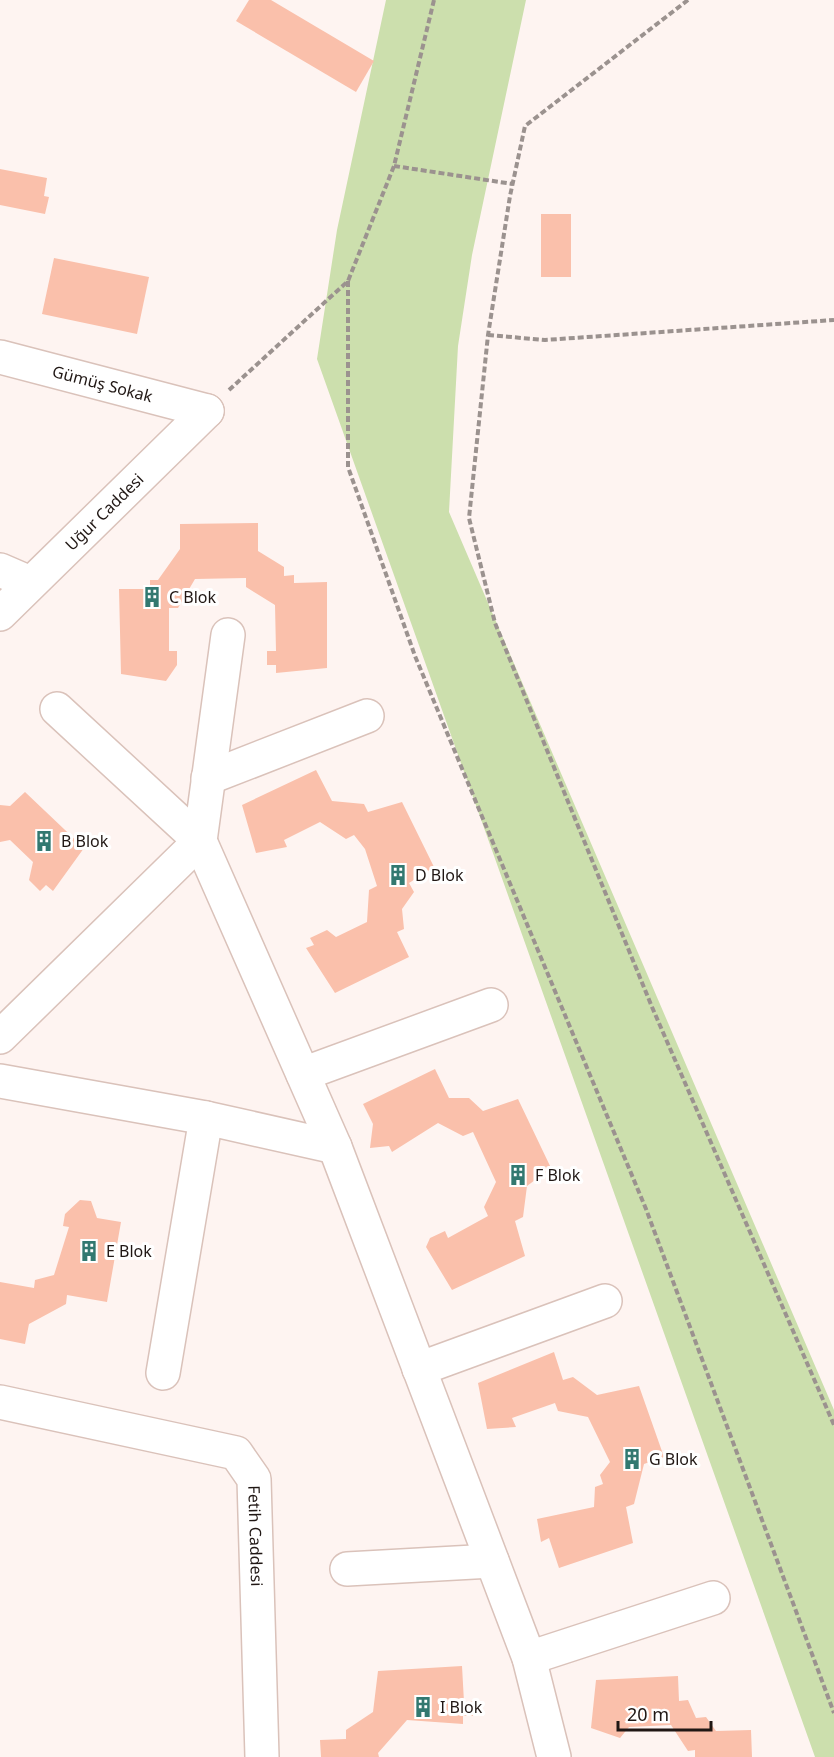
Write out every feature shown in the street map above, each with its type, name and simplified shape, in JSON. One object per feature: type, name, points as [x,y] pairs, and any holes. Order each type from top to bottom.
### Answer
[{"type":"street","name":"Gümüş Sokak","points":[[0,357],[207,411]]},
{"type":"street","name":"Uğur Caddesi","points":[[0,614],[207,411]]},
{"type":"street","points":[[0,570],[30,584]]},
{"type":"street","points":[[0,1037],[200,841],[228,635]]},
{"type":"street","points":[[57,710],[200,841],[335,1147],[529,1658],[554,1757]]},
{"type":"street","points":[[208,778],[367,716]]},
{"type":"street","points":[[303,1074],[491,1005]]},
{"type":"street","points":[[0,1081],[206,1118],[335,1147]]},
{"type":"street","points":[[163,1373],[206,1118]]},
{"type":"street","points":[[419,1369],[605,1301]]},
{"type":"street","name":"Fetih Caddesi","points":[[0,1402],[236,1453],[254,1479],[262,1757]]},
{"type":"street","points":[[347,1569],[492,1561]]},
{"type":"street","points":[[529,1658],[713,1598]]},
{"type":"path","points":[[434,0],[394,166],[348,280],[348,467],[415,656],[646,1209],[834,1713]]},
{"type":"path","points":[[688,0],[525,126],[488,335],[469,518],[495,623],[652,1007],[834,1425]]},
{"type":"path","points":[[394,166],[513,184]]},
{"type":"path","points":[[207,411],[348,280]]},
{"type":"path","points":[[488,335],[545,340],[834,320]]},
{"type":"green space","points":[[386,0],[526,0],[472,255],[458,346],[449,512],[834,1410],[834,1757],[815,1757],[317,359],[337,230]]},
{"type":"building","points":[[249,0],[271,0],[374,61],[356,92],[236,21]]},
{"type":"building","points":[[0,169],[47,178],[44,196],[49,197],[45,214],[0,205]]},
{"type":"building","points":[[541,214],[571,214],[571,277],[541,277]]},
{"type":"building","points":[[54,258],[149,277],[137,334],[42,314]]},
{"type":"building","name":"C Blok","points":[[258,523],[258,551],[284,567],[284,576],[294,575],[294,583],[327,582],[327,668],[276,673],[276,665],[267,665],[267,651],[276,651],[275,605],[246,587],[246,578],[195,579],[178,608],[169,608],[169,651],[177,651],[177,665],[166,681],[121,674],[119,589],[150,589],[150,580],[158,580],[180,549],[180,524]]},
{"type":"building","name":"D Blok","points":[[316,770],[332,801],[364,804],[368,812],[402,802],[434,867],[409,883],[414,892],[402,909],[404,929],[397,932],[409,957],[335,993],[306,948],[314,945],[310,938],[327,930],[336,937],[367,922],[369,890],[377,886],[365,849],[354,835],[346,839],[320,822],[284,840],[287,847],[256,853],[242,805]]},
{"type":"building","name":"B Blok","points":[[25,792],[84,848],[53,891],[46,885],[40,891],[29,880],[33,862],[10,840],[0,842],[0,805],[10,806]]},
{"type":"building","name":"F Blok","points":[[435,1069],[449,1098],[469,1098],[483,1111],[518,1099],[551,1168],[527,1186],[523,1217],[515,1221],[525,1256],[452,1290],[426,1247],[430,1238],[445,1231],[448,1238],[488,1216],[484,1207],[496,1182],[473,1132],[463,1136],[438,1123],[392,1152],[389,1146],[370,1148],[373,1124],[363,1104]]},
{"type":"building","name":"E Blok","points":[[80,1200],[91,1201],[97,1218],[121,1222],[107,1302],[67,1295],[66,1304],[29,1324],[25,1344],[0,1339],[0,1282],[34,1288],[35,1280],[54,1275],[69,1227],[63,1226],[65,1214]]},
{"type":"building","name":"G Blok","points":[[554,1352],[563,1380],[573,1377],[597,1395],[639,1386],[664,1457],[644,1464],[634,1504],[626,1507],[633,1543],[559,1568],[549,1538],[541,1542],[537,1519],[594,1507],[595,1487],[603,1484],[600,1475],[610,1462],[588,1417],[558,1411],[555,1403],[512,1418],[516,1427],[487,1429],[478,1383]]},
{"type":"building","name":"I Blok","points":[[462,1666],[464,1702],[473,1701],[473,1716],[463,1716],[463,1724],[407,1720],[378,1753],[379,1757],[321,1757],[320,1740],[346,1739],[346,1730],[373,1712],[378,1671]]},
{"type":"building","points":[[678,1676],[679,1701],[688,1700],[696,1718],[706,1717],[716,1731],[751,1730],[752,1757],[695,1757],[695,1750],[688,1751],[671,1725],[629,1727],[620,1738],[591,1728],[596,1680]]},
{"type":"place","name":"C Blok","points":[[152,597]]},
{"type":"place","name":"B Blok","points":[[44,841]]},
{"type":"place","name":"D Blok","points":[[398,875]]},
{"type":"place","name":"F Blok","points":[[518,1175]]},
{"type":"place","name":"E Blok","points":[[89,1251]]},
{"type":"place","name":"G Blok","points":[[632,1459]]},
{"type":"place","name":"I Blok","points":[[423,1707]]}]
